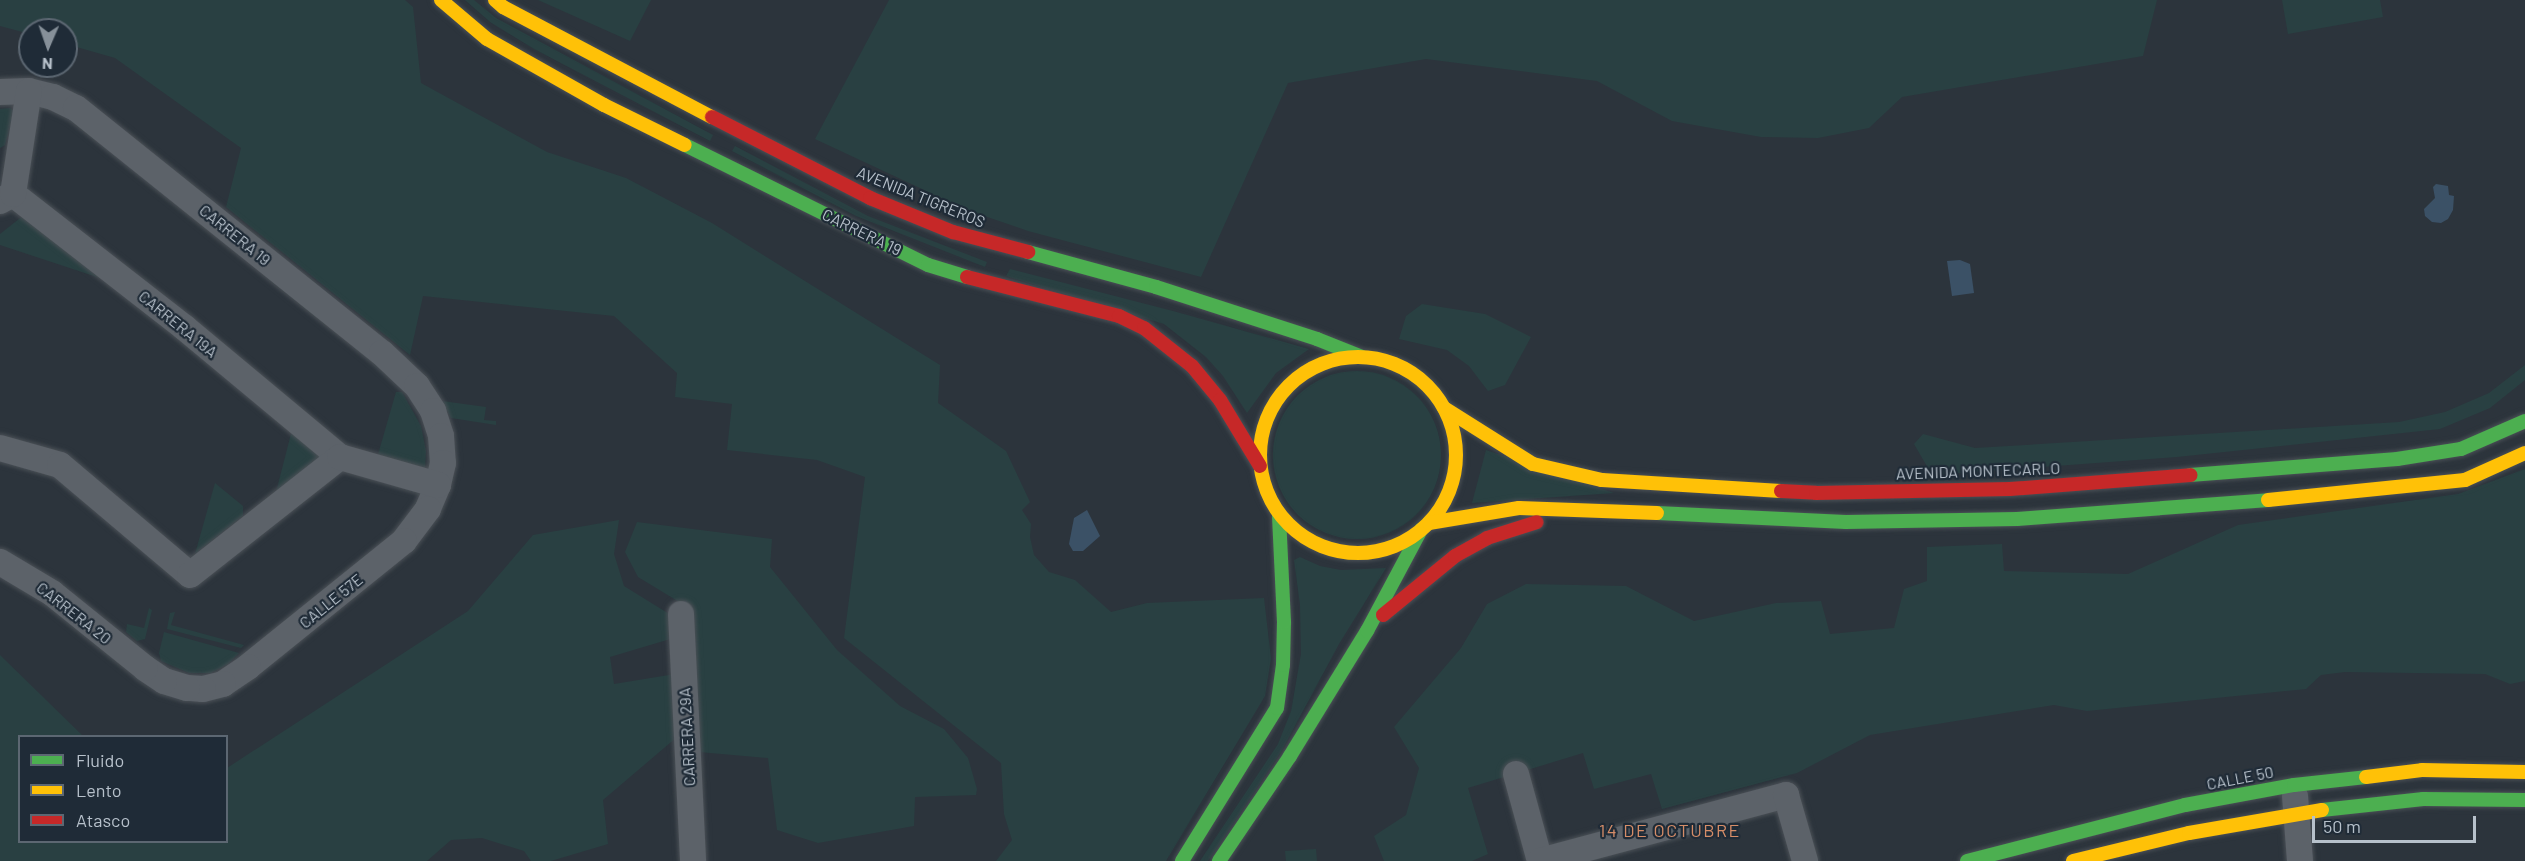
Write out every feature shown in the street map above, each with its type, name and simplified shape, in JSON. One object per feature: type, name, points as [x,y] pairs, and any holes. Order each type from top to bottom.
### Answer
[{"type":"main road","name":"CARRERA 19","points":[[441,0],[487,39],[604,105],[928,265],[993,286],[1119,316],[1144,328],[1192,366],[1220,400],[1260,466]]},
{"type":"main road","name":"AVENIDA TIGREROS","points":[[495,0],[503,7],[632,76],[870,198],[953,232],[1156,287],[1317,339],[1362,357]]},
{"type":"main road","points":[[1219,861],[1290,756],[1367,631],[1425,526],[1448,495],[1455,473],[1456,450],[1453,429],[1444,408],[1422,381],[1409,372],[1385,362],[1362,357],[1328,362],[1310,369],[1281,394],[1263,428],[1260,466],[1266,490],[1279,514],[1300,535],[1317,544],[1352,553],[1389,548],[1425,526],[1519,508],[1846,522],[2017,519],[2301,498],[2465,480],[2525,453]]},
{"type":"main road","name":"AVENIDA MONTECARLO","points":[[1444,408],[1533,464],[1602,480],[1816,493],[2010,489],[2397,459],[2461,449],[2525,421]]},
{"type":"main road","points":[[1182,861],[1277,708],[1283,665],[1284,622],[1279,514]]},
{"type":"main road","points":[[1367,631],[1394,604],[1455,556],[1487,538],[1532,522],[1590,515],[1669,514]]},
{"type":"main road","name":"CALLE 50","points":[[1967,861],[2173,808],[2294,785],[2422,770],[2525,772]]},
{"type":"main road","points":[[2073,861],[2189,833],[2298,813],[2423,799],[2525,800]]},
{"type":"street","name":"CARRERA 19","points":[[0,92],[29,91],[76,108],[382,353],[417,386],[433,411],[438,427]]},
{"type":"street","points":[[6,198],[29,91]]},
{"type":"street","name":"CARRERA 19A","points":[[6,198],[185,328],[340,457]]},
{"type":"street","name":"CALLE 57E","points":[[145,669],[164,681],[187,688],[203,689],[223,684],[248,667],[404,541],[428,509],[438,485],[443,463],[438,427]]},
{"type":"street","points":[[0,448],[60,465],[190,574],[340,457],[438,485]]},
{"type":"street","name":"CARRERA 20","points":[[0,562],[52,593],[145,669]]},
{"type":"street","name":"CARRERA 29A","points":[[681,614],[693,861]]},
{"type":"street","points":[[1516,774],[1540,861],[1786,795],[1805,861]]},
{"type":"street","points":[[2294,785],[2300,861]]},
{"type":"green space","points":[[0,0],[405,0],[413,7],[421,83],[547,152],[626,178],[712,223],[940,365],[938,403],[1006,451],[1030,502],[1022,510],[1031,524],[1030,537],[1034,555],[1049,572],[1075,580],[1111,612],[1147,603],[1264,598],[1271,658],[1265,696],[1166,861],[996,861],[1012,840],[1004,814],[1001,763],[844,638],[865,477],[817,460],[727,450],[732,404],[675,397],[677,373],[614,316],[423,296],[410,355],[226,207],[241,148],[115,58],[78,47],[78,18],[18,18],[18,31],[0,26]]},
{"type":"green space","points":[[465,0],[474,0],[496,18],[713,135],[710,141],[534,49],[490,22]]},
{"type":"green space","points":[[538,0],[651,0],[630,41]]},
{"type":"green space","points":[[889,0],[2157,0],[2143,56],[1902,97],[1869,128],[1818,138],[1761,137],[1672,121],[1597,81],[1426,59],[1288,83],[1201,277],[1028,231],[967,210],[815,139]]},
{"type":"green space","points":[[2282,0],[2380,0],[2383,17],[2288,34]]},
{"type":"green space","points":[[10,108],[14,111],[5,145],[0,148],[0,109]]},
{"type":"green space","points":[[735,146],[868,216],[987,262],[985,267],[856,216],[732,151]]},
{"type":"green space","points":[[24,215],[109,281],[0,245],[0,234]]},
{"type":"green space","points":[[1010,269],[1309,349],[1276,373],[1247,413],[1223,376],[1206,357],[1164,324],[1006,276]]},
{"type":"green space","points":[[1422,304],[1485,314],[1531,337],[1505,385],[1488,391],[1469,366],[1447,350],[1399,339],[1406,316]]},
{"type":"green space","points":[[2525,365],[2525,380],[2490,408],[2440,429],[2177,457],[1932,475],[1914,444],[1923,434],[1975,448],[2399,422],[2445,412],[2489,393]]},
{"type":"green space","points":[[1357,371],[1389,378],[1403,385],[1416,396],[1427,409],[1434,423],[1441,455],[1434,487],[1427,501],[1416,514],[1403,525],[1389,532],[1357,539],[1325,532],[1311,525],[1298,514],[1287,501],[1280,487],[1273,455],[1280,423],[1287,409],[1298,396],[1311,385],[1325,378]]},
{"type":"green space","points":[[396,392],[402,392],[421,426],[426,451],[425,468],[419,469],[377,458]]},
{"type":"green space","points":[[442,401],[486,407],[484,420],[496,421],[496,425],[451,418]]},
{"type":"green space","points":[[292,430],[323,458],[275,496]]},
{"type":"green space","points":[[1486,450],[1614,493],[1472,503]]},
{"type":"green space","points":[[2525,469],[2525,681],[2510,684],[2485,674],[2345,672],[2321,675],[2306,689],[2087,711],[2054,705],[1870,735],[1797,773],[1662,809],[1651,774],[1594,789],[1583,753],[1468,788],[1488,854],[1472,861],[1384,861],[1374,836],[1406,815],[1419,768],[1394,727],[1461,648],[1487,604],[1526,584],[1626,586],[1694,621],[1776,603],[1821,601],[1830,634],[1894,628],[1904,589],[1927,581],[1927,547],[2002,544],[2004,571],[2128,574],[2238,525],[2458,494]]},
{"type":"green space","points":[[215,483],[243,506],[243,516],[195,554]]},
{"type":"green space","points":[[619,520],[614,554],[624,586],[674,617],[677,637],[610,657],[614,684],[675,674],[677,737],[603,800],[608,844],[551,861],[531,861],[524,851],[482,838],[451,840],[427,861],[0,861],[0,655],[82,735],[18,735],[18,843],[228,843],[228,767],[468,611],[533,535]]},
{"type":"green space","points":[[637,522],[772,539],[770,567],[837,650],[900,706],[944,729],[968,758],[977,789],[976,795],[915,797],[914,826],[818,843],[777,830],[768,758],[699,752],[694,611],[638,577],[625,552]]},
{"type":"green space","points":[[1300,557],[1320,566],[1341,570],[1386,568],[1339,644],[1282,750],[1208,861],[1200,861],[1278,744],[1291,711],[1301,654],[1300,605],[1294,560]]},
{"type":"green space","points":[[149,608],[152,610],[145,639],[137,641],[126,632],[127,624],[144,628]]},
{"type":"green space","points":[[175,612],[171,625],[244,645],[241,648],[167,629],[170,613]]},
{"type":"green space","points":[[164,632],[239,653],[228,664],[211,673],[189,673],[161,661],[159,653]]},
{"type":"green space","points":[[1316,849],[1317,861],[1286,861],[1285,851]]},
{"type":"water","points":[[2436,184],[2448,186],[2449,195],[2454,196],[2453,210],[2448,219],[2441,223],[2432,222],[2425,216],[2424,209],[2435,198],[2433,187]]},
{"type":"water","points":[[1960,260],[1970,264],[1974,293],[1952,296],[1947,261]]},
{"type":"water","points":[[1087,510],[1100,536],[1083,551],[1073,551],[1069,544],[1074,518]]},
{"type":"traffic: fast","points":[[685,145],[928,265],[967,277]]},
{"type":"traffic: fast","points":[[1028,252],[1156,287],[1317,339],[1362,357]]},
{"type":"traffic: fast","points":[[2190,475],[2397,459],[2461,449],[2525,421]]},
{"type":"traffic: fast","points":[[1657,513],[1846,522],[2017,519],[2268,500]]},
{"type":"traffic: fast","points":[[1182,861],[1277,708],[1283,665],[1284,622],[1279,514]]},
{"type":"traffic: fast","points":[[1219,861],[1290,756],[1367,631],[1421,530]]},
{"type":"traffic: fast","points":[[1967,861],[2185,805],[2294,785],[2366,777]]},
{"type":"traffic: fast","points":[[2322,810],[2423,799],[2525,800]]},
{"type":"traffic: slow","points":[[441,0],[487,39],[604,105],[685,145]]},
{"type":"traffic: slow","points":[[495,0],[503,7],[712,117]]},
{"type":"traffic: slow","points":[[1348,357],[1368,357],[1396,364],[1420,379],[1434,393],[1449,417],[1456,445],[1456,455],[1456,465],[1449,493],[1434,517],[1420,531],[1396,546],[1368,553],[1348,553],[1320,546],[1296,531],[1282,517],[1267,493],[1260,465],[1260,445],[1267,417],[1282,393],[1296,379],[1320,364],[1348,357]]},
{"type":"traffic: slow","points":[[1444,408],[1533,464],[1602,480],[1781,491]]},
{"type":"traffic: slow","points":[[2268,500],[2465,480],[2525,453]]},
{"type":"traffic: slow","points":[[1429,523],[1519,508],[1657,513]]},
{"type":"traffic: slow","points":[[2366,777],[2422,770],[2525,772]]},
{"type":"traffic: slow","points":[[2073,861],[2189,833],[2322,810]]},
{"type":"traffic: jam","points":[[712,117],[870,198],[953,232],[1028,252]]},
{"type":"traffic: jam","points":[[967,277],[1119,316],[1144,328],[1192,366],[1220,400],[1260,466]]},
{"type":"traffic: jam","points":[[1781,491],[1816,493],[2010,489],[2190,475]]},
{"type":"traffic: jam","points":[[1383,615],[1455,556],[1487,538],[1537,522]]},
{"type":"district","name":"14 DE OCTUBRE","points":[[1670,830]]}]
